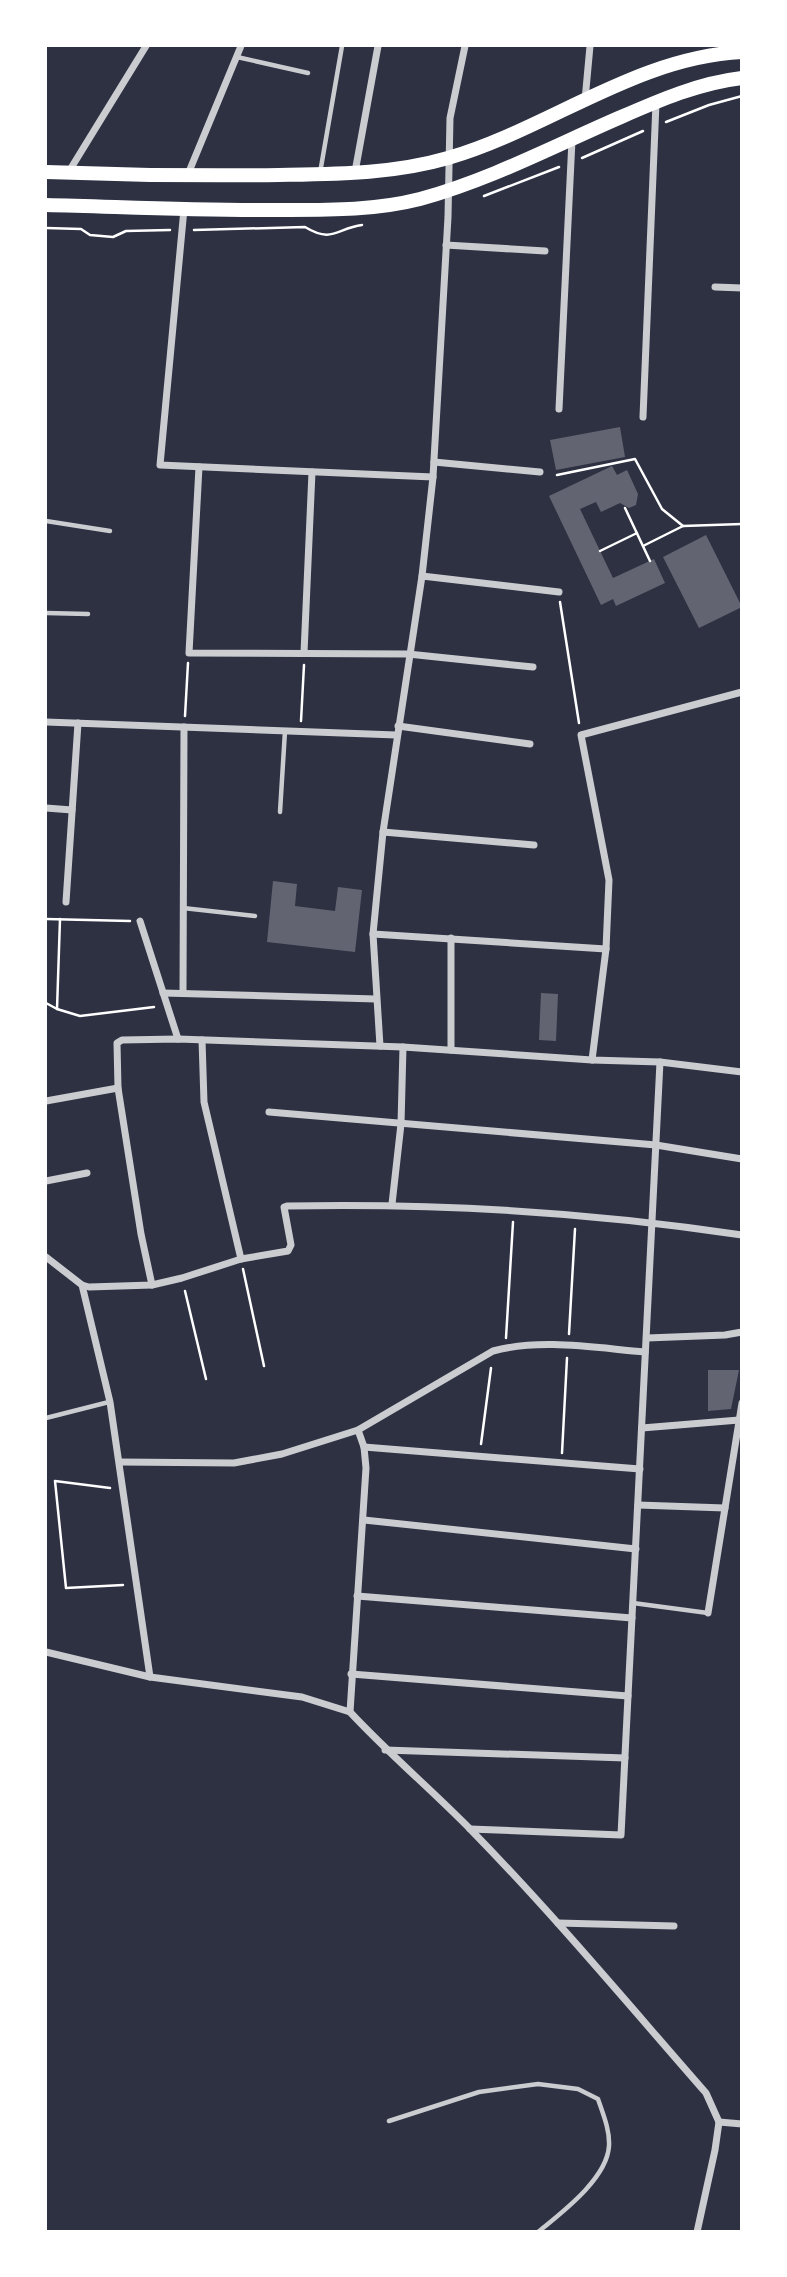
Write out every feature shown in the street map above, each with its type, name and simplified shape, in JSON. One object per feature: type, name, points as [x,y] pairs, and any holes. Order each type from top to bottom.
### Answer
[{"type":"main road","points":[[46,172],[188,176],[355,174],[418,166],[449,158],[676,63],[708,55],[741,52]]},
{"type":"main road","points":[[46,205],[184,209],[350,209],[399,204],[449,190],[656,102],[704,85],[741,78]]},
{"type":"street","points":[[68,173],[146,46]]},
{"type":"street","points":[[188,176],[241,46]]},
{"type":"street","points":[[355,174],[378,46]]},
{"type":"street","points":[[380,1046],[373,934],[383,832],[422,576],[433,477],[449,190],[451,105],[466,46]]},
{"type":"street","points":[[584,101],[590,46]]},
{"type":"street","points":[[643,416],[656,102]]},
{"type":"street","points":[[559,409],[572,138]]},
{"type":"street","points":[[184,209],[160,465],[433,477]]},
{"type":"street","points":[[446,245],[544,251]]},
{"type":"street","points":[[715,287],[741,288]]},
{"type":"street","points":[[434,462],[540,472]]},
{"type":"street","points":[[199,467],[188,653],[408,654],[533,667]]},
{"type":"street","points":[[304,653],[312,472]]},
{"type":"street","points":[[422,576],[559,592]]},
{"type":"street","points":[[592,1060],[606,949],[609,880],[580,735],[741,692]]},
{"type":"street","points":[[46,722],[301,732],[397,731],[530,744]]},
{"type":"street","points":[[66,902],[78,723]]},
{"type":"street","points":[[183,992],[184,727]]},
{"type":"street","points":[[46,808],[72,810]]},
{"type":"street","points":[[383,832],[534,845]]},
{"type":"street","points":[[139,921],[178,1039]]},
{"type":"street","points":[[373,934],[606,949]]},
{"type":"street","points":[[451,938],[451,1050]]},
{"type":"street","points":[[163,993],[376,999]]},
{"type":"street","points":[[152,1284],[141,1234],[118,1087],[117,1044],[120,1041],[178,1039],[402,1047],[660,1062],[741,1072]]},
{"type":"street","points":[[202,1040],[204,1102],[241,1259]]},
{"type":"street","points":[[392,1204],[401,1124],[402,1047]]},
{"type":"street","points":[[470,1829],[621,1835],[660,1062]]},
{"type":"street","points":[[46,1101],[118,1087]]},
{"type":"street","points":[[270,1112],[656,1145],[741,1159]]},
{"type":"street","points":[[46,1181],[86,1173]]},
{"type":"street","points":[[46,1257],[89,1287],[152,1284],[182,1278],[241,1259],[288,1251],[291,1245],[287,1206],[392,1204],[513,1211],[652,1221],[741,1235]]},
{"type":"street","points":[[82,1284],[110,1402],[150,1677]]},
{"type":"street","points":[[646,1338],[741,1332]]},
{"type":"street","points":[[120,1462],[234,1463],[258,1460],[358,1430],[493,1352],[506,1348],[568,1346],[645,1352]]},
{"type":"street","points":[[708,1613],[724,1508],[737,1455],[741,1403]]},
{"type":"street","points":[[642,1427],[739,1420]]},
{"type":"street","points":[[350,1713],[366,1468],[364,1447],[358,1430]]},
{"type":"street","points":[[364,1447],[640,1469]]},
{"type":"street","points":[[638,1505],[724,1508]]},
{"type":"street","points":[[364,1520],[636,1549]]},
{"type":"street","points":[[357,1596],[632,1618]]},
{"type":"street","points":[[46,1652],[150,1677],[302,1697],[350,1713],[385,1750],[470,1829],[558,1923],[706,2093],[719,2122],[697,2231]]},
{"type":"street","points":[[351,1674],[628,1696]]},
{"type":"street","points":[[385,1750],[625,1758]]},
{"type":"street","points":[[558,1923],[674,1926]]},
{"type":"street","points":[[719,2122],[741,2124]]},
{"type":"lane","points":[[320,174],[342,46]]},
{"type":"lane","points":[[236,57],[308,73]]},
{"type":"lane","points":[[46,521],[110,531]]},
{"type":"lane","points":[[46,612],[88,614]]},
{"type":"lane","points":[[280,812],[285,731]]},
{"type":"lane","points":[[183,908],[255,916]]},
{"type":"lane","points":[[46,1418],[110,1402]]},
{"type":"lane","points":[[633,1604],[708,1613]]},
{"type":"lane","points":[[389,2121],[478,2092],[538,2084],[578,2089],[598,2099],[610,2148],[598,2174],[575,2202],[538,2231]]},
{"type":"path","points":[[481,197],[561,166]]},
{"type":"path","points":[[46,228],[81,229],[90,235],[113,237],[126,231],[305,227],[317,234],[341,234],[355,226],[368,224]]},
{"type":"path","points":[[557,475],[635,459],[662,509],[683,526]]},
{"type":"path","points":[[625,508],[650,561]]},
{"type":"path","points":[[643,546],[683,526],[741,524]]},
{"type":"path","points":[[600,551],[637,533]]},
{"type":"path","points":[[559,592],[580,735]]},
{"type":"path","points":[[184,727],[188,653]]},
{"type":"path","points":[[301,732],[304,653]]},
{"type":"path","points":[[46,919],[139,921]]},
{"type":"path","points":[[57,1009],[60,919]]},
{"type":"path","points":[[46,1003],[80,1016],[167,1006]]},
{"type":"path","points":[[506,1348],[513,1211]]},
{"type":"path","points":[[241,1259],[264,1366]]},
{"type":"path","points":[[182,1278],[206,1379]]},
{"type":"path","points":[[480,1455],[493,1352]]},
{"type":"path","points":[[124,1490],[55,1481],[65,1588],[135,1584]]},
{"type":"building","points":[[620,427],[625,457],[556,470],[550,440]]},
{"type":"building","points":[[612,466],[617,475],[627,470],[638,494],[636,505],[629,508],[620,503],[601,512],[596,502],[580,509],[613,578],[654,559],[665,583],[616,606],[613,599],[601,605],[549,496]]},
{"type":"building","points":[[706,535],[742,607],[699,628],[663,557]]},
{"type":"building","points":[[273,881],[297,884],[295,906],[335,911],[338,887],[362,890],[355,952],[267,942]]},
{"type":"building","points":[[541,993],[558,994],[556,1041],[539,1040]]},
{"type":"building","points":[[708,1370],[739,1370],[731,1409],[708,1411]]}]
